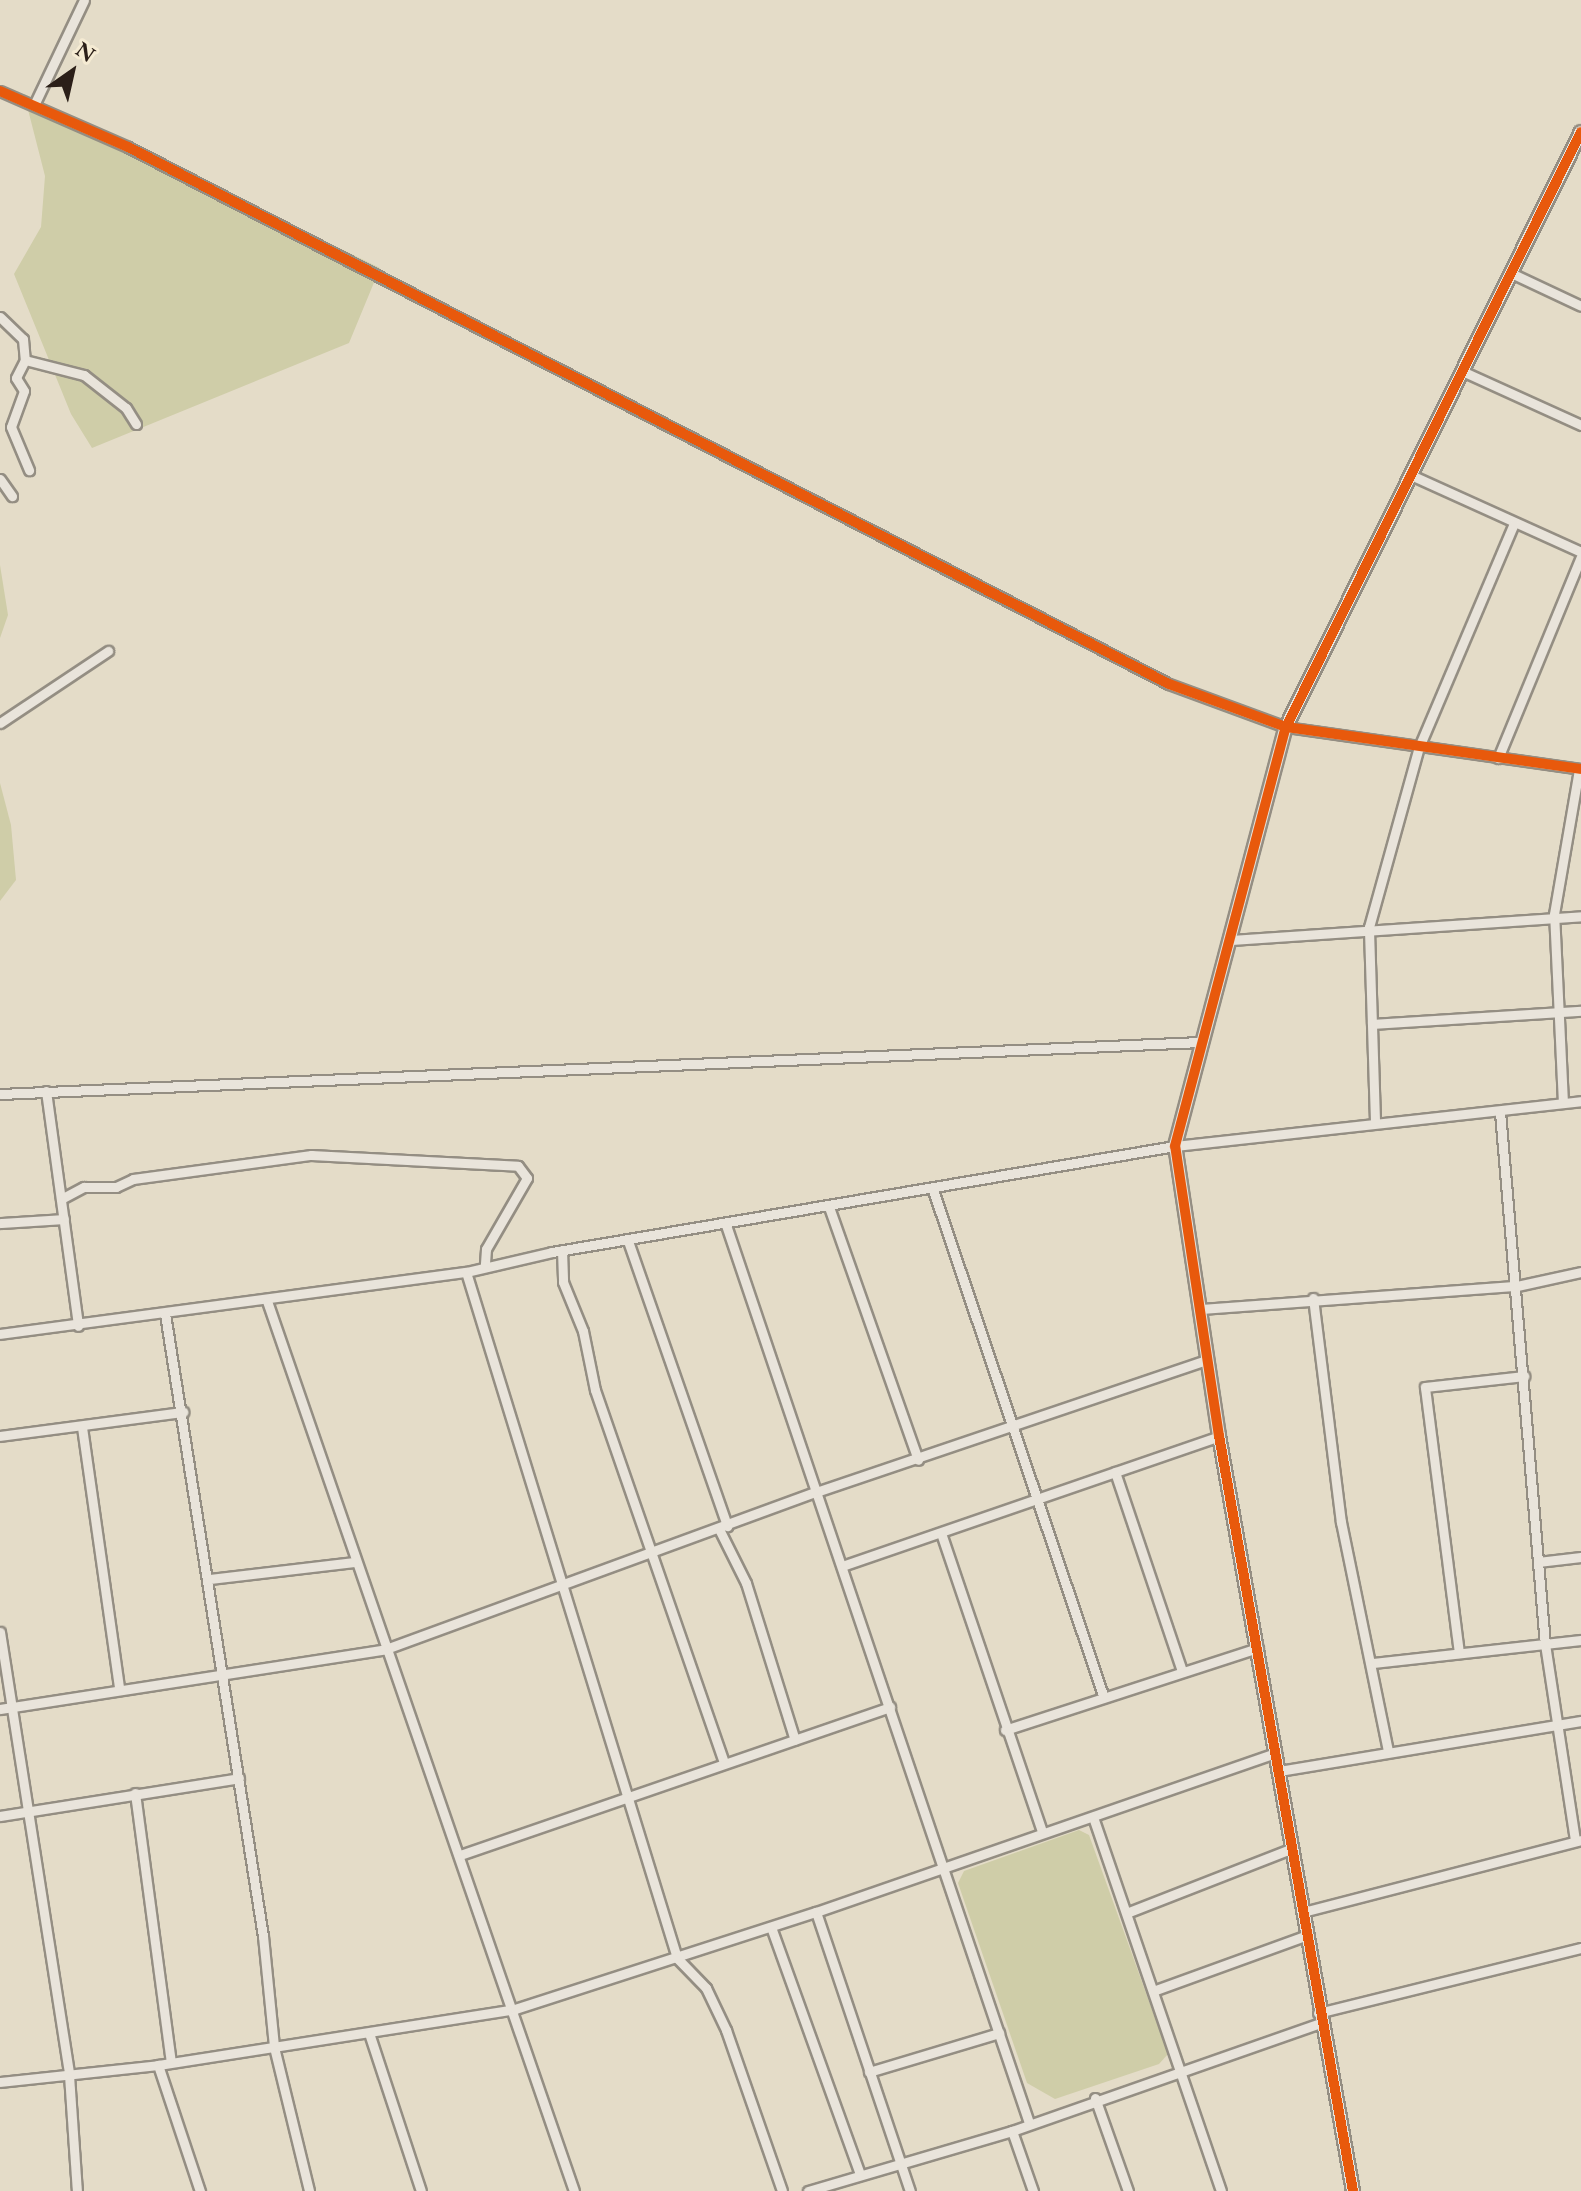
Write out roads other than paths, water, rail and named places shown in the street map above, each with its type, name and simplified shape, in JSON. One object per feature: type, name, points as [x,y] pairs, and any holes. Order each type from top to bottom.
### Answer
[{"type":"street","points":[[34,105],[84,0]]},
{"type":"street","points":[[0,91],[128,147],[1169,684],[1286,727],[1580,769],[1554,914],[1556,1011],[1563,1103]]},
{"type":"street","points":[[1353,2191],[1319,2018],[1308,1935],[1219,1436],[1175,1146],[1200,1042],[1232,940],[1286,727],[1581,132]]},
{"type":"street","points":[[1511,273],[1581,306]]},
{"type":"street","points":[[0,317],[23,339],[25,360],[16,378],[24,391],[11,427],[29,470]]},
{"type":"street","points":[[25,360],[39,368],[84,375],[126,408],[136,424]]},
{"type":"street","points":[[1462,371],[1581,425]]},
{"type":"street","points":[[1413,476],[1581,554],[1498,758]]},
{"type":"street","points":[[0,479],[12,496],[0,495]]},
{"type":"street","points":[[1375,1121],[1369,927],[1419,747],[1514,523]]},
{"type":"street","points":[[0,723],[108,651]]},
{"type":"street","points":[[1232,940],[1554,914],[1581,916]]},
{"type":"street","points":[[1372,1024],[1581,1011]]},
{"type":"street","points":[[0,1094],[1200,1042]]},
{"type":"street","points":[[46,1091],[78,1326]]},
{"type":"street","points":[[0,1334],[267,1301],[367,1281],[466,1272],[485,1265],[562,1250],[933,1190],[1175,1146],[1375,1121],[1500,1112],[1581,1101]]},
{"type":"street","points":[[1303,1912],[1578,1841],[1556,1728],[1545,1644],[1500,1112]]},
{"type":"street","points":[[61,1199],[84,1187],[116,1187],[133,1179],[311,1155],[518,1166],[527,1178],[486,1249],[485,1265]]},
{"type":"street","points":[[933,1190],[1039,1497],[1103,1695]]},
{"type":"street","points":[[829,1207],[918,1460]]},
{"type":"street","points":[[0,1223],[64,1219]]},
{"type":"street","points":[[726,1225],[1029,2123]]},
{"type":"street","points":[[628,1241],[723,1527],[746,1583],[795,1740]]},
{"type":"street","points":[[562,1250],[563,1282],[651,1554],[724,1763]]},
{"type":"street","points":[[466,1272],[624,1796],[677,1958],[706,1988],[726,2030],[782,2191]]},
{"type":"street","points":[[1201,1309],[1313,1298],[1517,1286],[1581,1272]]},
{"type":"street","points":[[1313,1298],[1341,1522],[1373,1663],[1388,1751]]},
{"type":"street","points":[[267,1301],[354,1562],[515,2009],[574,2191]]},
{"type":"street","points":[[165,1314],[210,1579],[274,2047],[309,2191]]},
{"type":"street","points":[[5,1708],[222,1671],[386,1649],[816,1492],[1207,1360]]},
{"type":"street","points":[[1459,1653],[1425,1387],[1524,1376]]},
{"type":"street","points":[[0,1436],[183,1412]]},
{"type":"street","points":[[82,1427],[119,1687]]},
{"type":"street","points":[[842,1566],[1219,1436]]},
{"type":"street","points":[[1115,1472],[1182,1671]]},
{"type":"street","points":[[941,1533],[1005,1730],[1042,1832]]},
{"type":"street","points":[[1538,1562],[1581,1557]]},
{"type":"street","points":[[210,1579],[354,1562]]},
{"type":"street","points":[[0,1632],[5,1708],[26,1814],[69,2075],[77,2191]]},
{"type":"street","points":[[1373,1663],[1581,1640]]},
{"type":"street","points":[[1005,1730],[1103,1695],[1258,1648]]},
{"type":"street","points":[[460,1855],[624,1796],[890,1707]]},
{"type":"street","points":[[1279,1771],[1388,1751],[1556,1728],[1581,1721]]},
{"type":"street","points":[[0,2082],[158,2065],[515,2009],[816,1912],[942,1865],[1093,1817],[1276,1753]]},
{"type":"street","points":[[0,1816],[239,1778]]},
{"type":"street","points":[[135,1793],[171,2062]]},
{"type":"street","points":[[1093,1817],[1129,1912],[1221,2191]]},
{"type":"street","points":[[1129,1912],[1291,1849]]},
{"type":"street","points":[[816,1912],[910,2191]]},
{"type":"street","points":[[771,1927],[860,2174]]},
{"type":"street","points":[[1153,1991],[1308,1935]]},
{"type":"street","points":[[808,2191],[901,2161],[1012,2131],[1095,2098],[1180,2072],[1319,2018],[1581,1948]]},
{"type":"street","points":[[369,2033],[421,2191]]},
{"type":"street","points":[[869,2072],[999,2033]]},
{"type":"street","points":[[158,2065],[200,2191]]},
{"type":"street","points":[[1095,2098],[1128,2191]]},
{"type":"street","points":[[1012,2131],[1033,2191]]}]
